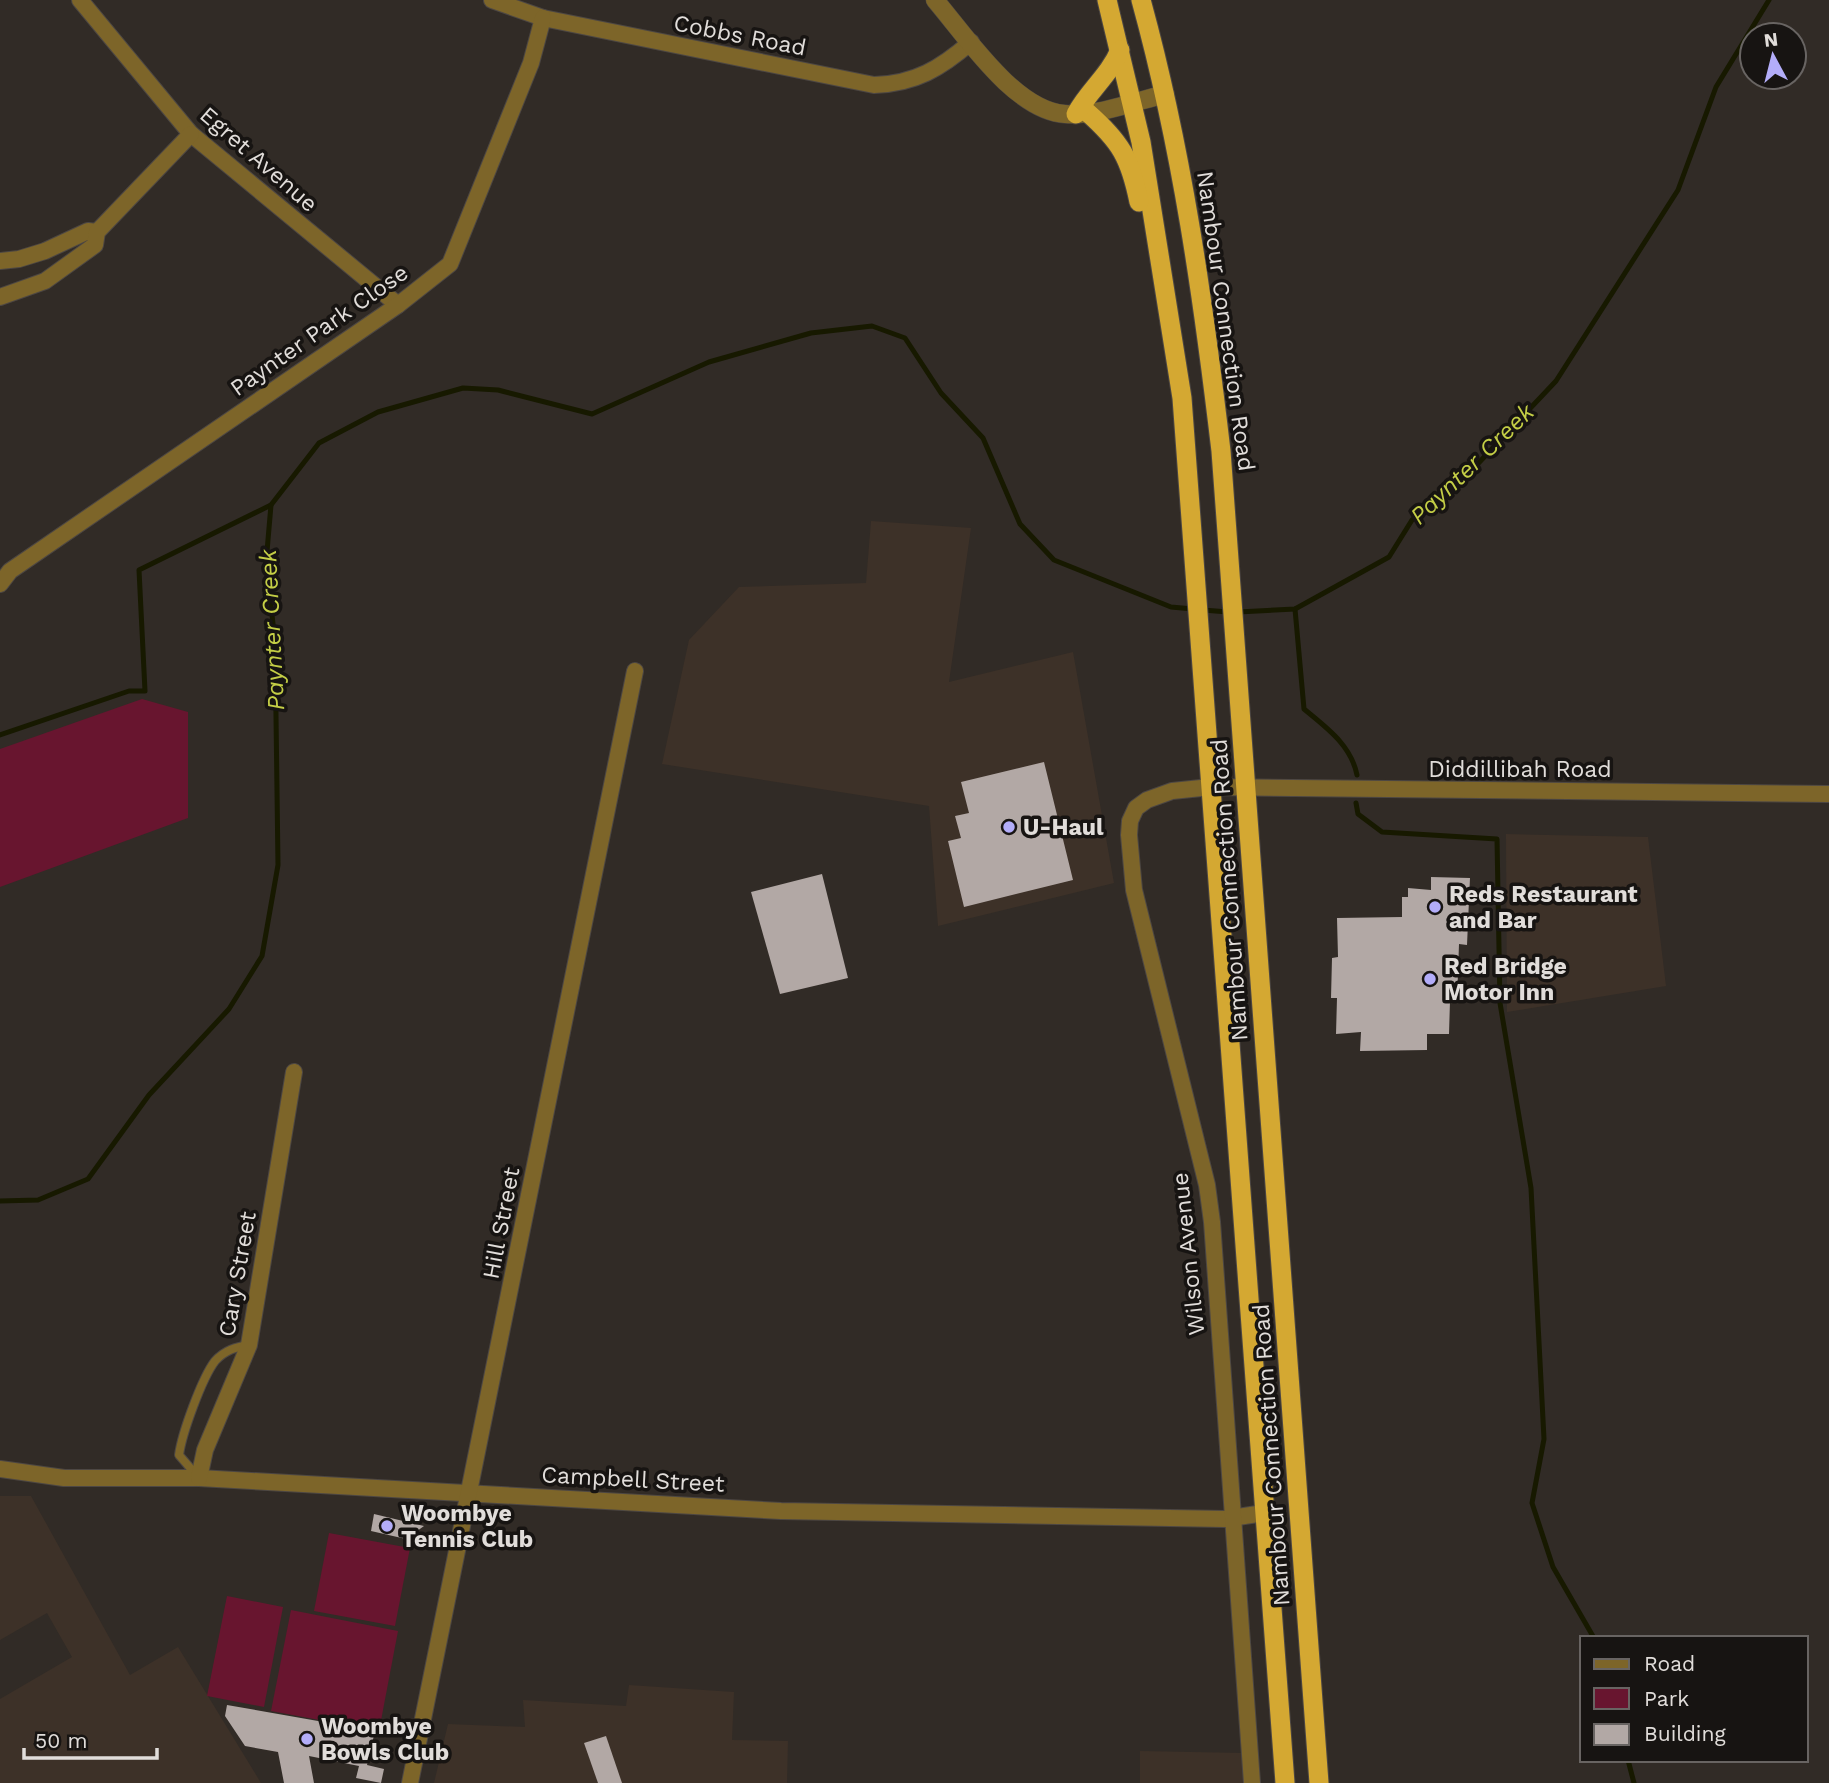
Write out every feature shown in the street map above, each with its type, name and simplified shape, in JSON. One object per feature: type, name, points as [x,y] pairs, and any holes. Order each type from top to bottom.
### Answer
[{"type":"highway","name":"Nambour Connection Road","points":[[1107,0],[1133,102],[1165,276],[1182,398],[1285,1783]]},
{"type":"highway","name":"Nambour Connection Road","points":[[1141,0],[1165,94],[1204,305],[1236,645],[1318,1778]]},
{"type":"highway","points":[[1120,50],[1106,77],[1088,93],[1082,113],[1118,140],[1132,167],[1141,213],[1165,276]]},
{"type":"street","name":"Egret Avenue","points":[[80,0],[191,134],[398,306]]},
{"type":"street","name":"Cobbs Road","points":[[492,0],[543,18],[874,85],[891,84],[926,75],[971,42]]},
{"type":"street","points":[[935,0],[1027,101],[1052,112],[1082,113],[1165,94]]},
{"type":"street","name":"Paynter Park Close","points":[[3,573],[398,306],[450,264],[531,62],[543,18]]},
{"type":"street","points":[[0,297],[45,281],[95,245],[97,232],[191,134]]},
{"type":"street","points":[[0,261],[19,260],[88,231],[97,232]]},
{"type":"street","name":"Hill Street","points":[[410,1783],[472,1492],[635,671]]},
{"type":"street","name":"Diddillibah Road","points":[[1211,787],[1829,794]]},
{"type":"street","name":"Wilson Avenue","points":[[1211,787],[1172,790],[1147,800],[1136,808],[1130,821],[1129,850],[1134,890],[1207,1185],[1212,1222],[1252,1783]]},
{"type":"street","name":"Cary Street","points":[[199,1478],[205,1450],[249,1345],[294,1072]]},
{"type":"street","name":"Campbell Street","points":[[0,1469],[64,1478],[199,1478],[781,1511],[1233,1518],[1264,1513]]},
{"type":"lane","points":[[199,1478],[179,1455],[182,1435],[215,1362],[231,1348],[249,1345]]},
{"type":"shaded area","points":[[871,521],[971,528],[949,682],[1073,652],[1114,883],[938,926],[929,806],[662,764],[689,640],[739,587],[866,583]]},
{"type":"shaded area","points":[[1506,834],[1648,837],[1666,986],[1507,1012]]},
{"type":"shaded area","points":[[0,1496],[31,1496],[130,1675],[178,1647],[261,1783],[0,1783],[0,1699],[72,1657],[47,1613],[0,1640]]},
{"type":"shaded area","points":[[629,1685],[734,1692],[732,1740],[788,1741],[787,1783],[434,1783],[448,1724],[525,1727],[523,1700],[626,1706]]},
{"type":"shaded area","points":[[1140,1751],[1244,1753],[1246,1783],[1140,1783]]},
{"type":"green space","points":[[142,699],[188,712],[188,818],[0,887],[0,749]]},
{"type":"green space","points":[[329,1533],[410,1548],[395,1626],[314,1611]]},
{"type":"green space","points":[[227,1596],[283,1607],[264,1707],[207,1696]]},
{"type":"green space","points":[[291,1610],[398,1631],[379,1731],[271,1711]]},
{"type":"building","name":"U-Haul","points":[[1044,762],[1073,880],[964,907],[948,841],[961,838],[955,816],[969,813],[961,782]]},
{"type":"building","points":[[822,874],[848,978],[780,994],[751,892]]},
{"type":"building","name":"Red Bridge Motor Inn","points":[[1431,877],[1470,878],[1467,945],[1459,944],[1457,1001],[1450,1001],[1449,1034],[1427,1034],[1427,1050],[1360,1051],[1361,1032],[1336,1034],[1337,998],[1331,998],[1332,958],[1338,957],[1337,918],[1402,917],[1402,897],[1408,897],[1408,888],[1431,890]]},
{"type":"building","name":"Woombye Tennis Club","points":[[374,1514],[424,1526],[406,1539],[371,1531]]},
{"type":"building","name":"Woombye Bowls Club","points":[[227,1705],[375,1731],[367,1765],[384,1769],[381,1783],[356,1778],[359,1766],[309,1756],[314,1783],[284,1783],[278,1752],[245,1746],[225,1716]]},
{"type":"building","points":[[606,1736],[622,1783],[598,1783],[584,1743]]},
{"type":"waterway","name":"Paynter Creek","points":[[1238,612],[1295,609],[1389,557],[1412,520],[1454,489],[1556,381],[1678,190],[1716,87],[1769,0]]},
{"type":"waterway","name":"Paynter Creek","points":[[0,1201],[38,1200],[88,1179],[149,1095],[229,1009],[262,956],[278,865],[275,641],[266,563],[271,505],[319,443],[378,412],[463,388],[498,390],[592,414],[709,362],[811,333],[872,326],[905,338],[941,393],[983,438],[1020,524],[1054,560],[1171,607],[1193,609]]},
{"type":"waterway","points":[[0,735],[129,691],[145,691],[139,570],[271,505]]},
{"type":"waterway","points":[[1295,609],[1304,709],[1344,746],[1357,775]]},
{"type":"waterway","name":"Paynter Creek","points":[[1203,610],[1228,612]]},
{"type":"waterway","points":[[1356,803],[1358,814],[1382,832],[1497,839],[1500,1003],[1531,1188],[1544,1439],[1532,1503],[1553,1567],[1593,1636]]},
{"type":"waterway","points":[[1629,1762],[1634,1783]]},
{"type":"place","name":"U-Haul","points":[[1009,827]]},
{"type":"place","name":"Reds Restaurant and Bar","points":[[1435,907]]},
{"type":"place","name":"Red Bridge Motor Inn","points":[[1430,979]]},
{"type":"place","name":"Woombye Tennis Club","points":[[387,1526]]},
{"type":"place","name":"Woombye Bowls Club","points":[[307,1739]]}]
